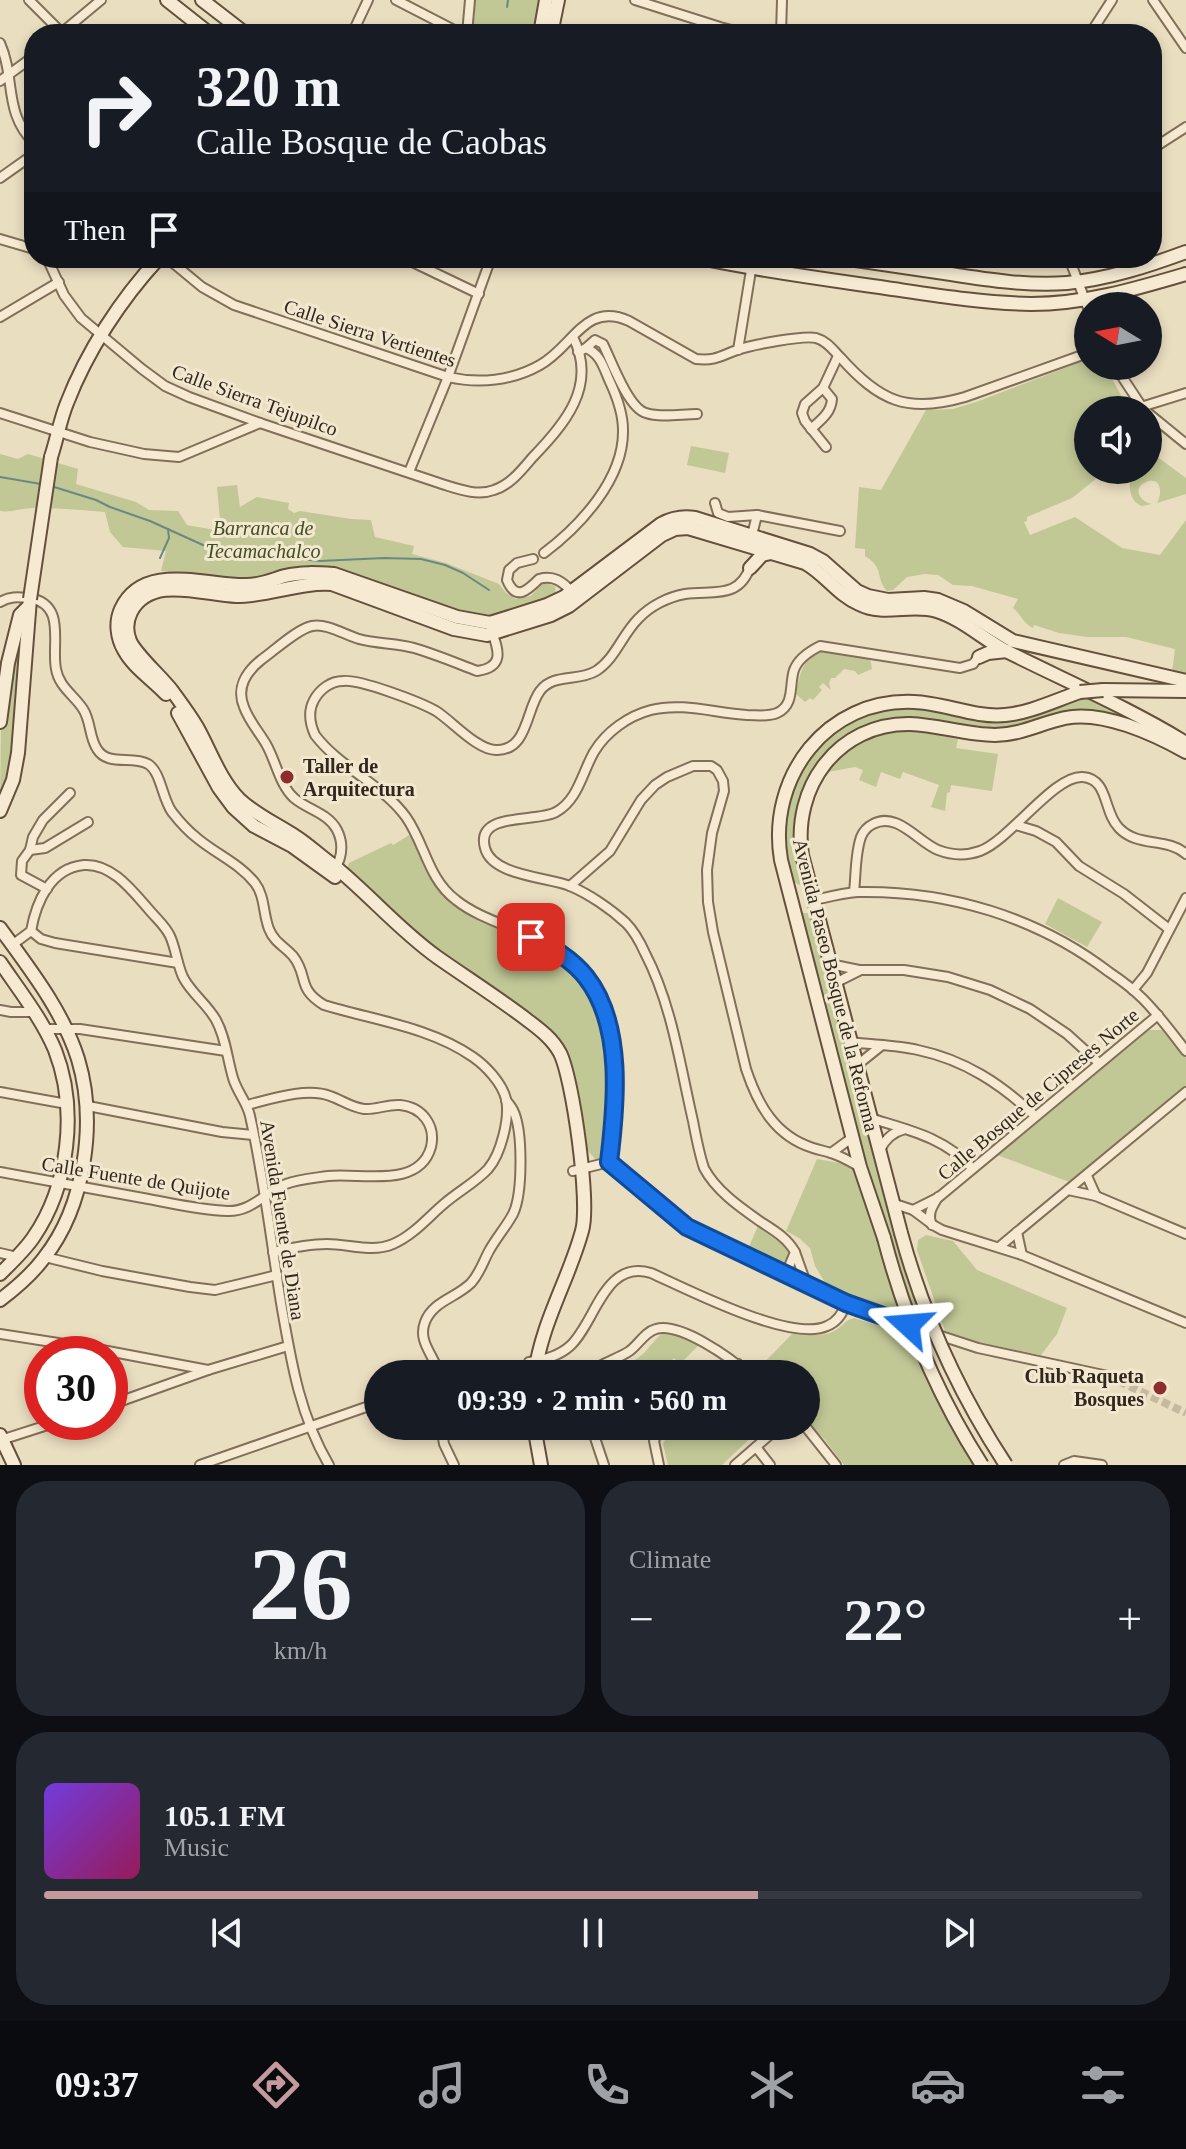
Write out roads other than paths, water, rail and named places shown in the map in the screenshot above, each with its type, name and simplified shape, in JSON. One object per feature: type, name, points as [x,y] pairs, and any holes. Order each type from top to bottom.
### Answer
[{"type":"main road","points":[[167,0],[197,24]]},
{"type":"main road","points":[[202,0],[233,24]]},
{"type":"main road","points":[[542,24],[546,0]]},
{"type":"main road","points":[[553,24],[558,0]]},
{"type":"main road","points":[[1162,261],[1186,252]]},
{"type":"main road","points":[[0,811],[13,780],[18,753],[29,603],[51,457],[68,400],[102,335],[151,268]]},
{"type":"main road","points":[[782,268],[969,299],[1074,304]]},
{"type":"main road","points":[[910,268],[998,281],[1038,283],[1077,281],[1139,268]]},
{"type":"main road","points":[[1126,292],[1186,274]]},
{"type":"main road","points":[[534,1360],[546,1307],[577,1223],[577,1170],[558,1068],[553,1056],[539,1039],[473,986],[416,950],[334,871],[254,826],[233,807],[219,788],[169,698],[120,639],[118,621],[129,597],[154,581],[169,579],[249,586],[288,582],[313,572],[334,574],[491,629],[542,618],[569,606],[661,524],[677,518],[695,518],[752,541],[817,557],[857,591],[868,596],[888,600],[938,600],[964,611],[1007,651],[1186,743]]},
{"type":"main road","points":[[752,541],[771,553],[811,566],[851,600],[864,607],[935,611],[992,637],[1186,681]]},
{"type":"main road","points":[[750,568],[752,541]]},
{"type":"main road","points":[[750,568],[762,555],[771,553]]},
{"type":"main road","points":[[491,629],[547,605],[623,558]]},
{"type":"main road","points":[[0,722],[8,663],[20,615],[29,603]]},
{"type":"main road","points":[[979,657],[1007,651]]},
{"type":"main road","name":"Avenida Paseo Bosque de la Reforma","points":[[982,1465],[950,1412],[918,1342],[860,1167],[779,848],[778,824],[782,800],[803,756],[829,729],[863,710],[888,703],[927,703],[1006,715],[1080,692],[1186,691]]},
{"type":"main road","name":"Avenida Paseo Bosque de la Reforma","points":[[1006,1465],[968,1400],[911,1270],[802,855],[802,815],[807,796],[821,769],[834,754],[870,731],[891,725],[912,724],[1000,735],[1084,716],[1139,729],[1186,752]]},
{"type":"main road","points":[[791,901],[797,888],[809,889],[814,896]]},
{"type":"main road","points":[[0,928],[65,1027],[78,1057],[88,1106],[79,1187],[64,1226],[45,1257],[0,1300]]},
{"type":"main road","points":[[0,962],[54,1050],[67,1104],[67,1128],[59,1183],[33,1238],[0,1274]]},
{"type":"main road","points":[[1,1438],[14,1465]]},
{"type":"main road","points":[[532,1440],[533,1465]]},
{"type":"main road","points":[[535,1440],[541,1465]]},
{"type":"street","points":[[29,0],[52,24]]},
{"type":"street","points":[[73,24],[101,0]]},
{"type":"street","points":[[357,24],[368,0]]},
{"type":"street","points":[[396,0],[444,24]]},
{"type":"street","points":[[466,24],[470,0]]},
{"type":"street","points":[[635,0],[711,24]]},
{"type":"street","points":[[781,24],[782,0]]},
{"type":"street","points":[[1096,24],[1112,0]]},
{"type":"street","points":[[1153,0],[1186,48]]},
{"type":"street","points":[[0,43],[17,119],[24,132]]},
{"type":"street","points":[[0,81],[24,63]]},
{"type":"street","points":[[1162,143],[1186,127]]},
{"type":"street","points":[[0,178],[24,161]]},
{"type":"street","points":[[0,239],[24,246]]},
{"type":"street","name":"Calle Sierra Tejupilco","points":[[52,268],[81,318],[165,386],[260,423],[474,492],[495,490],[513,479],[557,432],[571,410],[579,387],[582,350]]},
{"type":"street","name":"Calle Sierra Vertientes","points":[[179,268],[202,287],[234,305],[448,377],[477,381],[512,377],[543,364],[593,319],[607,315],[629,321],[696,359],[721,358],[738,350],[816,338],[825,342],[876,391],[904,403],[923,405],[965,397],[1074,358]]},
{"type":"street","points":[[425,268],[479,294]]},
{"type":"street","points":[[409,472],[488,268]]},
{"type":"street","points":[[738,350],[751,268]]},
{"type":"street","points":[[1072,268],[1081,292]]},
{"type":"street","points":[[0,317],[59,282]]},
{"type":"street","points":[[573,337],[582,350]]},
{"type":"street","points":[[582,350],[595,340],[603,344],[632,402],[641,411],[649,414],[697,414]]},
{"type":"street","points":[[544,553],[589,510],[616,468],[622,448],[623,430],[617,397],[599,358],[593,351],[582,350]]},
{"type":"street","points":[[826,447],[802,413],[805,404],[823,388],[838,356]]},
{"type":"street","points":[[811,429],[832,406],[832,399],[823,388]]},
{"type":"street","points":[[1162,403],[1186,393]]},
{"type":"street","points":[[0,413],[58,433],[144,454],[179,457],[260,423]]},
{"type":"street","points":[[1162,425],[1186,444]]},
{"type":"street","points":[[715,503],[718,513],[724,516],[757,515],[840,531]]},
{"type":"street","points":[[752,541],[757,515]]},
{"type":"street","points":[[533,559],[517,563],[509,570],[507,580],[512,589],[525,592],[545,577],[560,580],[571,591]]},
{"type":"street","points":[[609,1162],[615,1097],[612,1051],[603,1008],[590,983],[575,966],[544,944],[466,908],[446,892],[404,815],[315,735],[310,718],[312,706],[324,688],[334,682],[351,681],[410,699],[436,711],[491,750],[502,750],[520,740],[537,696],[545,685],[559,679],[584,676],[601,667],[638,619],[660,603],[687,594],[726,592],[745,579],[750,568]]},
{"type":"street","points":[[0,602],[8,597],[35,599],[50,610],[56,623],[56,670],[61,683],[82,707],[98,752],[107,758],[141,761],[149,765],[155,771],[169,808],[182,823],[197,839],[240,867],[257,886],[270,932],[275,941],[292,955],[299,966],[305,989],[313,999],[324,1005],[431,1035],[474,1057],[498,1083],[514,1111],[521,1180],[518,1199],[514,1213],[488,1253],[480,1272],[458,1293],[440,1302],[430,1312],[422,1336],[434,1360]]},
{"type":"street","points":[[334,871],[342,847],[340,837],[328,819],[291,796],[283,783],[265,742],[243,706],[242,684],[248,673],[313,626],[373,642],[411,647],[477,671],[490,667],[498,657],[491,629]]},
{"type":"street","points":[[806,1283],[795,1252],[783,1236],[733,1201],[707,1174],[668,1015],[651,964],[638,940],[624,921],[570,886],[511,871],[497,864],[488,856],[484,846],[485,836],[491,827],[502,822],[544,817],[556,812],[577,790],[599,745],[610,732],[650,710],[671,707],[742,715],[776,713],[789,701],[794,670],[805,655],[820,646],[960,668],[969,666],[979,657],[992,637]]},
{"type":"street","points":[[570,886],[610,851],[641,800],[661,781],[693,766],[705,765],[717,770],[723,778],[724,791],[711,842],[707,870],[708,902],[746,1069],[763,1110],[775,1125],[811,1148],[831,1153],[860,1167]]},
{"type":"street","points":[[854,892],[861,838],[875,823],[885,821],[903,826],[933,848],[947,853],[960,854],[986,848],[1065,781],[1074,777],[1094,780],[1101,788],[1110,817],[1124,833],[1137,840],[1176,847],[1186,854]]},
{"type":"street","points":[[12,945],[31,931],[35,913],[47,889],[21,875],[22,861],[43,820],[70,793]]},
{"type":"street","points":[[30,850],[45,848],[88,822]]},
{"type":"street","points":[[1016,825],[1050,838],[1088,873],[1124,894],[1169,929]]},
{"type":"street","name":"Avenida Fuente de Diana","points":[[47,889],[56,877],[69,869],[83,865],[107,870],[133,891],[168,932],[189,987],[207,1006],[221,1029],[236,1086],[247,1105],[299,1395],[310,1427],[329,1465]]},
{"type":"street","points":[[814,896],[854,892],[922,895],[968,903],[1013,917],[1057,937],[1122,981],[1142,997],[1186,1051]]},
{"type":"street","points":[[1133,990],[1147,973],[1186,898]]},
{"type":"street","points":[[31,931],[41,939],[55,943],[178,963]]},
{"type":"street","points":[[829,964],[859,970],[904,970],[948,977],[990,990],[1030,1009],[1067,1034],[1099,1063]]},
{"type":"street","points":[[835,983],[859,970]]},
{"type":"street","points":[[1122,981],[1147,973]]},
{"type":"street","points":[[1142,997],[1147,973]]},
{"type":"street","points":[[0,1010],[33,1012]]},
{"type":"street","name":"Calle Bosque de Cipreses Norte","points":[[913,1210],[939,1197],[1158,1015]]},
{"type":"street","points":[[43,1029],[65,1027],[226,1051]]},
{"type":"street","points":[[850,1042],[916,1049],[950,1058],[1010,1092],[1035,1116]]},
{"type":"street","points":[[856,1066],[882,1046]]},
{"type":"street","points":[[0,1092],[67,1104]]},
{"type":"street","name":"Calle Fuente de Quijote","points":[[0,1172],[225,1211],[240,1211],[286,1184],[301,1180],[332,1175],[387,1176],[407,1172],[418,1166],[431,1146],[430,1124],[423,1114],[400,1105],[365,1109],[346,1105],[330,1096],[306,1092],[247,1105]]},
{"type":"street","points":[[999,1247],[1186,1092]]},
{"type":"street","points":[[273,1252],[328,1244],[379,1248],[410,1235],[489,1167],[499,1151],[504,1132],[506,1100]]},
{"type":"street","points":[[88,1106],[222,1132],[253,1135]]},
{"type":"street","points":[[870,1118],[924,1134],[958,1154],[972,1168]]},
{"type":"street","points":[[879,1152],[887,1138],[906,1129]]},
{"type":"street","points":[[831,1153],[853,1137]]},
{"type":"street","points":[[577,1170],[609,1162]]},
{"type":"street","points":[[609,1162],[687,1227],[846,1303],[978,1348],[1108,1376]]},
{"type":"street","points":[[1087,1176],[1096,1196]]},
{"type":"street","points":[[1068,1190],[1096,1196],[1186,1234]]},
{"type":"street","name":"Calle Bosque de Cipreses Norte","points":[[933,1225],[930,1211],[939,1197]]},
{"type":"street","points":[[892,1203],[913,1210],[933,1225],[1022,1255],[1186,1323]]},
{"type":"street","points":[[1017,1232],[1022,1255]]},
{"type":"street","points":[[786,1274],[795,1252]]},
{"type":"street","points":[[0,1253],[17,1257]]},
{"type":"street","points":[[45,1257],[102,1271],[215,1290],[277,1275]]},
{"type":"street","points":[[547,1360],[570,1346],[610,1284],[628,1271],[651,1273],[764,1322],[798,1328],[830,1325],[841,1315],[846,1303]]},
{"type":"street","points":[[612,1360],[636,1347],[647,1333],[656,1328],[666,1328],[709,1344],[732,1360]]},
{"type":"street","points":[[0,1334],[208,1370]]},
{"type":"street","points":[[128,1399],[288,1346]]},
{"type":"street","points":[[200,1465],[364,1408]]},
{"type":"street","points":[[1,1438],[24,1431]]},
{"type":"street","points":[[443,1440],[454,1465]]},
{"type":"street","points":[[596,1440],[604,1465]]},
{"type":"street","points":[[654,1440],[659,1465]]},
{"type":"street","points":[[735,1465],[764,1440]]},
{"type":"street","points":[[816,1440],[836,1465]]},
{"type":"street","points":[[756,1447],[770,1465]]},
{"type":"street","points":[[1064,1465],[1074,1461],[1102,1465]]},
{"type":"waterway","points":[[507,7],[508,0]]},
{"type":"waterway","points":[[0,477],[41,484]]},
{"type":"waterway","points":[[51,486],[150,521],[214,550],[320,561],[421,559],[463,573],[489,590]]},
{"type":"waterway","points":[[160,558],[169,538],[168,529]]},
{"type":"tunnel","points":[[1108,1376],[1186,1413]]},
{"type":"place","name":"Taller de Arquitectura","points":[[287,777]]},
{"type":"place","name":"Club Raqueta Bosques","points":[[1160,1388]]},
{"type":"park label","name":"Barranca de Tecamachalco","points":[[263,540]]}]
